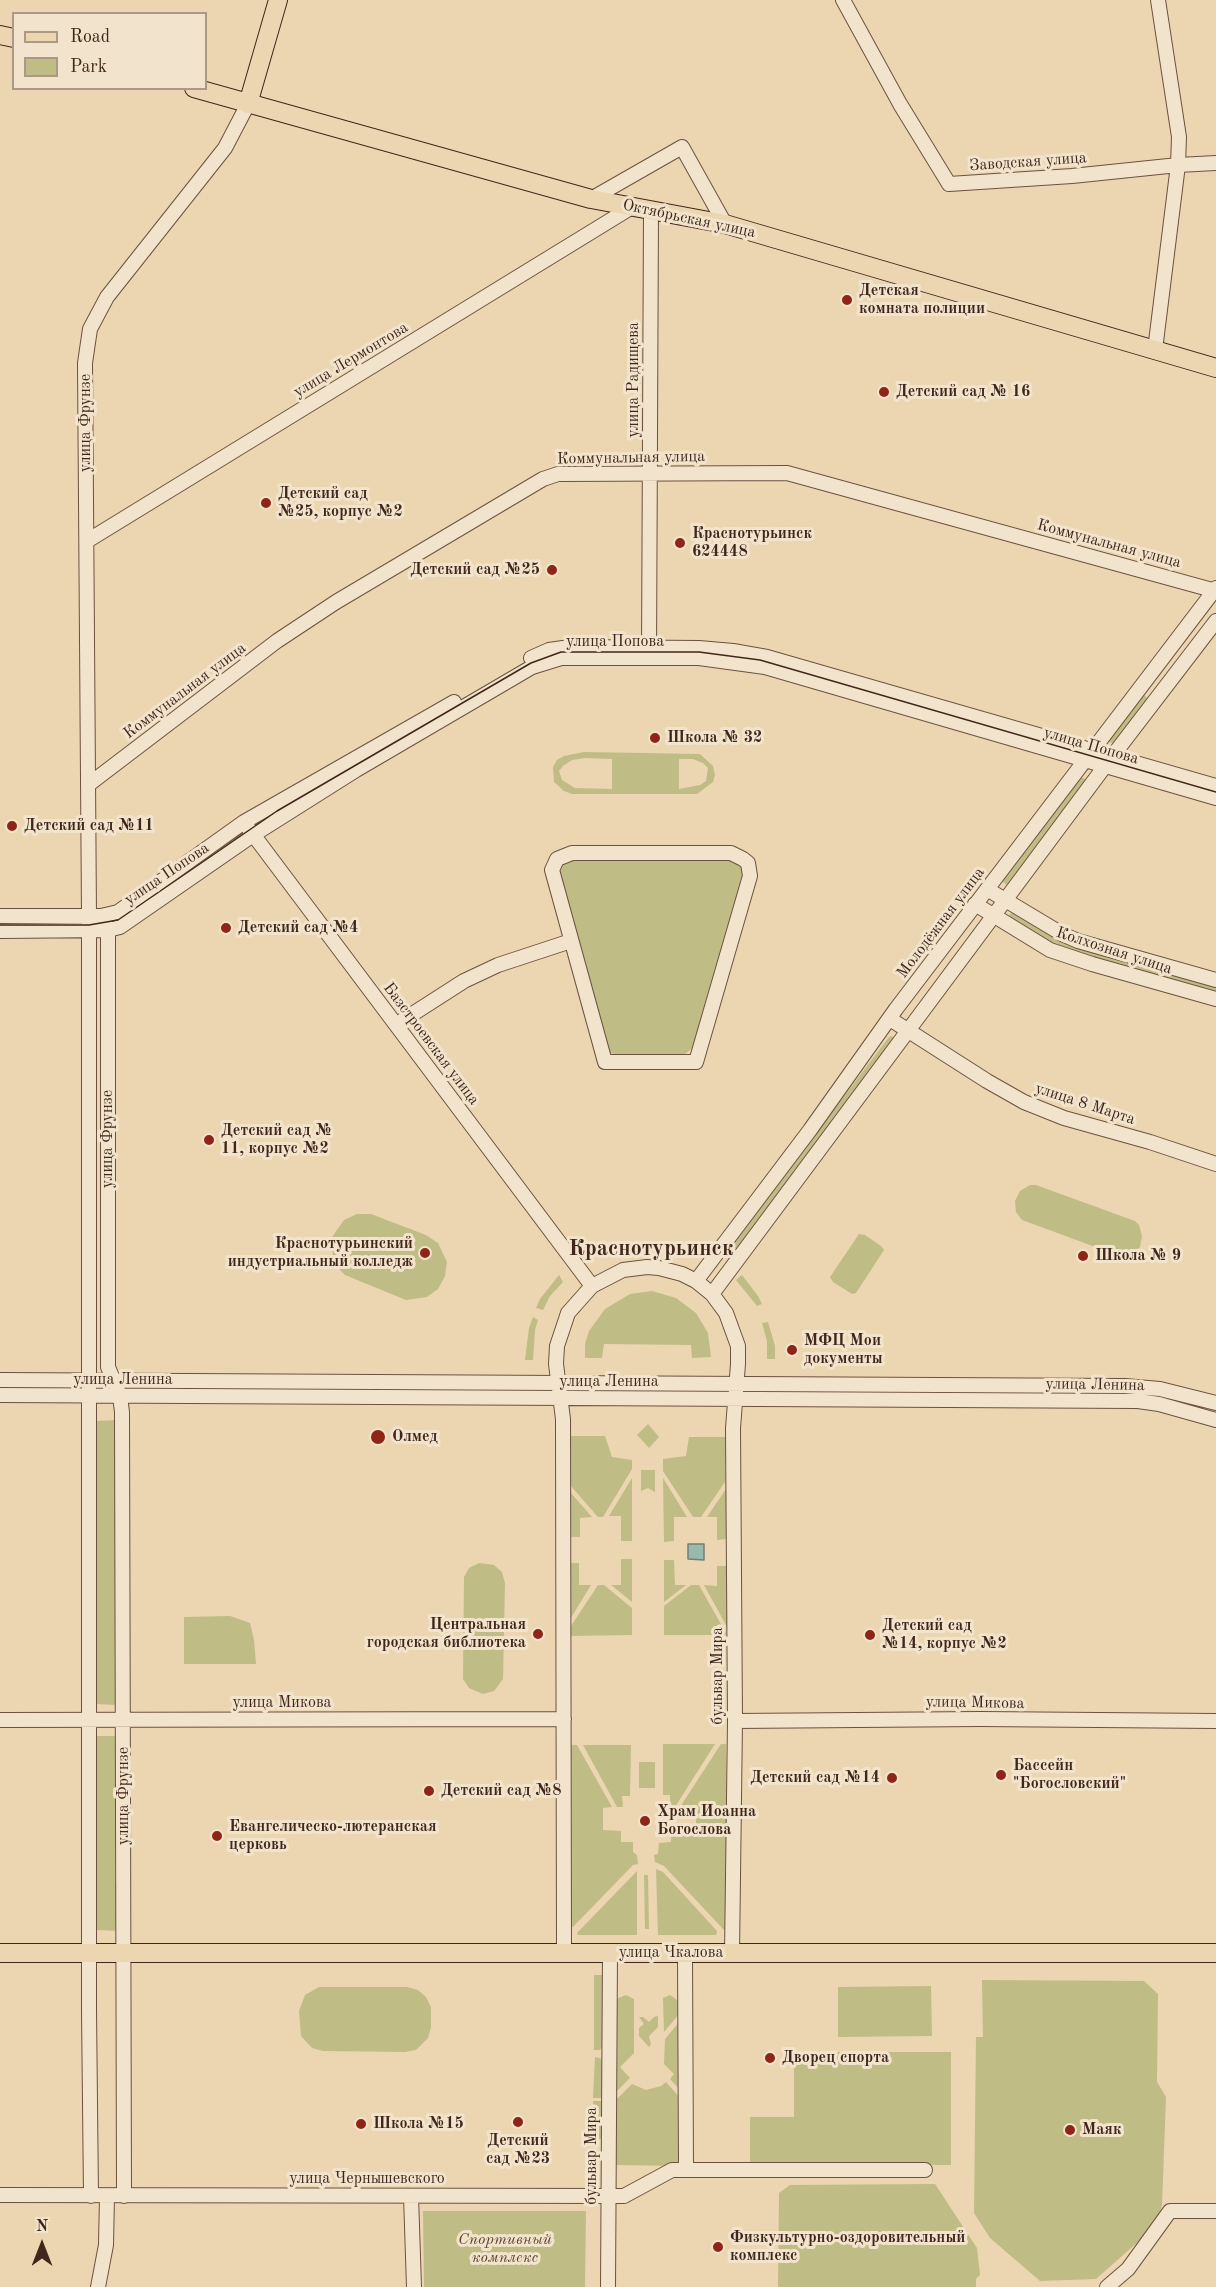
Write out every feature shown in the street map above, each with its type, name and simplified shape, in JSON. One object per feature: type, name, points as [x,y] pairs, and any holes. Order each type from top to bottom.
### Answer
[{"type":"main road","name":"улица Фрунзе","points":[[248,104],[278,0]]},
{"type":"main road","name":"Октябрьская улица","points":[[201,90],[591,199],[725,224],[1216,368]]},
{"type":"main road","name":"улица Чкалова","points":[[89,1953],[564,1946],[610,1953],[684,1954],[1216,1953]]},
{"type":"main road","points":[[0,1953],[89,1953]]},
{"type":"street","name":"Заводская улица","points":[[843,0],[900,104],[949,184],[1072,176],[1178,165]]},
{"type":"street","points":[[1155,350],[1178,165],[1179,137],[1158,0]]},
{"type":"street","name":"улица Фрунзе","points":[[91,2196],[89,930],[93,911],[88,784],[86,363],[90,328],[107,297],[225,148],[248,104]]},
{"type":"street","points":[[591,199],[682,147],[725,224]]},
{"type":"street","points":[[1178,165],[1216,163]]},
{"type":"street","name":"улица Лермонтова","points":[[87,541],[632,207]]},
{"type":"street","name":"улица Радищева","points":[[649,653],[651,210]]},
{"type":"street","name":"Коммунальная улица","points":[[88,784],[280,640],[336,602],[543,478],[558,474],[787,473],[1215,590]]},
{"type":"street","name":"Молодёжная улица","points":[[696,1281],[810,1130],[975,904],[1215,590]]},
{"type":"street","points":[[712,1294],[1108,762],[1216,621]]},
{"type":"street","name":"улица Попова","points":[[0,916],[93,911],[118,912],[244,822],[538,655],[559,648],[649,653],[765,667],[1087,755],[1216,798]]},
{"type":"street","name":"улица Попова","points":[[0,931],[108,930],[120,927],[253,835],[356,770],[542,663],[571,657],[649,653]]},
{"type":"street","name":"улица Попова","points":[[1108,762],[1216,786]]},
{"type":"street","name":"Базстроевская улица","points":[[244,822],[592,1286]]},
{"type":"street","points":[[572,853],[731,853],[748,863],[750,876],[696,1062],[605,1062],[571,941],[552,870],[557,859],[564,855],[572,853]]},
{"type":"street","name":"Колхозная улица","points":[[987,889],[1062,934],[1078,941],[1216,980]]},
{"type":"street","name":"Колхозная улица","points":[[975,904],[1050,950],[1216,999]]},
{"type":"street","name":"улица Фрунзе","points":[[93,911],[108,930],[108,1367],[120,1396],[122,1412],[124,2196]]},
{"type":"street","points":[[397,1024],[464,981],[498,965],[571,941]]},
{"type":"street","name":"улица 8 Марта","points":[[890,1019],[909,1029],[987,1081],[1024,1101],[1064,1118],[1150,1142],[1216,1164]]},
{"type":"street","name":"бульвар Мира","points":[[592,1286],[623,1270],[647,1267],[671,1270],[696,1281],[712,1294],[726,1312],[735,1335],[738,1364],[735,1399],[732,1954]]},
{"type":"street","points":[[564,1946],[562,1398],[556,1364],[559,1335],[575,1303],[592,1286]]},
{"type":"street","name":"улица Ленина","points":[[0,1380],[89,1389],[120,1396],[1138,1401],[1159,1404],[1216,1420]]},
{"type":"street","name":"улица Ленина","points":[[0,1395],[89,1389],[114,1382],[1142,1386],[1216,1403]]},
{"type":"street","points":[[534,1383],[534,1398]]},
{"type":"street","points":[[758,1384],[758,1399]]},
{"type":"street","name":"улица Микова","points":[[0,1720],[564,1719]]},
{"type":"street","name":"улица Микова","points":[[735,1721],[980,1719],[1216,1721]]},
{"type":"street","name":"бульвар Мира","points":[[608,2287],[610,1953]]},
{"type":"street","points":[[684,1954],[686,2170]]},
{"type":"street","name":"улица Чернышевского","points":[[91,2196],[624,2196],[672,2170],[925,2170]]},
{"type":"street","points":[[0,2195],[91,2196]]},
{"type":"street","points":[[98,2287],[106,2245],[107,2196]]},
{"type":"street","points":[[411,2196],[414,2287]]},
{"type":"street","points":[[1107,2287],[1128,2269],[1170,2211],[1216,2211]]},
{"type":"green space","points":[[1142,693],[1150,701],[1117,745],[1105,740]]},
{"type":"green space","points":[[584,752],[700,754],[713,766],[715,775],[713,782],[697,794],[572,794],[564,791],[554,782],[553,767],[557,760],[564,756]],"holes":[[[612,759],[612,789],[575,788],[562,780],[559,771],[563,766],[572,760]],[[679,759],[693,759],[703,763],[708,768],[706,781],[700,785],[679,789]]]},
{"type":"green space","points":[[1078,776],[1090,781],[1009,887],[1002,881],[1003,874]]},
{"type":"green space","points":[[731,858],[743,867],[744,877],[694,1047],[685,1054],[679,1055],[618,1055],[608,1052],[558,879],[562,863],[567,859]]},
{"type":"green space","points":[[1014,911],[1216,983],[1216,993],[1078,955],[1056,946],[1009,918]]},
{"type":"green space","points":[[892,1036],[895,1039],[738,1250],[731,1245],[889,1037]]},
{"type":"green space","points":[[1030,1185],[1036,1185],[1135,1221],[1139,1225],[1142,1236],[1140,1247],[1131,1254],[1120,1256],[1022,1220],[1016,1212],[1015,1201],[1020,1191]]},
{"type":"green space","points":[[357,1214],[371,1214],[426,1235],[438,1243],[447,1262],[445,1276],[438,1289],[427,1297],[406,1300],[345,1275],[333,1258],[332,1237],[344,1220]]},
{"type":"green space","points":[[859,1234],[865,1235],[884,1250],[856,1293],[852,1294],[833,1282],[830,1277]]},
{"type":"green space","points":[[559,1275],[563,1282],[550,1296],[543,1310],[536,1308],[540,1299]]},
{"type":"green space","points":[[742,1275],[762,1304],[757,1306],[736,1280]]},
{"type":"green space","points":[[652,1291],[676,1298],[696,1313],[708,1333],[711,1357],[692,1358],[691,1345],[604,1344],[602,1358],[585,1358],[585,1344],[589,1331],[605,1309],[630,1294]]},
{"type":"green space","points":[[533,1317],[538,1320],[533,1360],[525,1360],[529,1328]]},
{"type":"green space","points":[[768,1322],[775,1346],[775,1359],[767,1359],[767,1341],[762,1323]]},
{"type":"green space","points":[[117,1420],[117,1705],[95,1704],[95,1421]]},
{"type":"green space","points":[[648,1424],[659,1437],[649,1448],[637,1435]]},
{"type":"green space","points":[[570,1436],[605,1436],[612,1457],[632,1460],[632,1469],[603,1517],[598,1517],[570,1485]]},
{"type":"green space","points":[[689,1437],[726,1437],[725,1482],[701,1517],[693,1517],[663,1471],[663,1459],[686,1456]]},
{"type":"green space","points":[[641,1470],[655,1470],[655,1492],[648,1488],[641,1491]]},
{"type":"green space","points":[[632,1478],[632,1541],[621,1541],[621,1516],[609,1516]]},
{"type":"green space","points":[[663,1478],[687,1517],[674,1517],[674,1541],[664,1542]]},
{"type":"green space","points":[[726,1489],[726,1539],[717,1540],[717,1517],[707,1517]]},
{"type":"green space","points":[[570,1492],[592,1517],[580,1518],[580,1537],[570,1537]]},
{"type":"green space","points":[[621,1559],[632,1559],[632,1602],[611,1585],[621,1585]]},
{"type":"green space","points":[[664,1560],[674,1560],[675,1585],[686,1585],[664,1602]]},
{"type":"green space","points":[[479,1563],[494,1565],[502,1572],[505,1583],[503,1679],[494,1691],[483,1694],[469,1688],[463,1679],[464,1577],[469,1568]]},
{"type":"green space","points":[[570,1563],[579,1563],[579,1585],[591,1585],[569,1621]]},
{"type":"green space","points":[[717,1566],[726,1566],[727,1627],[704,1585],[717,1586]]},
{"type":"green space","points":[[598,1585],[604,1585],[632,1608],[632,1635],[569,1636],[569,1629]]},
{"type":"green space","points":[[691,1585],[699,1585],[727,1635],[664,1635],[664,1606]]},
{"type":"green space","points":[[230,1616],[250,1623],[256,1664],[184,1664],[184,1617]]},
{"type":"green space","points":[[95,1736],[122,1736],[121,1844],[115,1846],[115,1883],[120,1886],[120,1931],[96,1930]]},
{"type":"green space","points":[[663,1744],[715,1744],[675,1807],[670,1807],[670,1795],[663,1795]]},
{"type":"green space","points":[[721,1744],[726,1744],[728,1928],[724,1930],[664,1866],[655,1862],[654,1855],[658,1854],[659,1843],[671,1842],[671,1832],[696,1831],[696,1807],[680,1807]]},
{"type":"green space","points":[[569,1745],[577,1745],[612,1807],[603,1808],[603,1830],[621,1831],[621,1842],[633,1842],[633,1852],[637,1855],[638,1864],[633,1865],[573,1927],[570,1926]]},
{"type":"green space","points":[[583,1745],[631,1745],[630,1796],[622,1796],[623,1807],[617,1807]]},
{"type":"green space","points":[[639,1762],[655,1762],[655,1788],[639,1788]]},
{"type":"green space","points":[[656,1869],[663,1872],[717,1931],[716,1935],[658,1935]]},
{"type":"green space","points":[[637,1871],[637,1935],[578,1935],[577,1933]]},
{"type":"green space","points":[[644,1875],[648,1875],[649,1929],[645,1929]]},
{"type":"green space","points":[[594,1975],[602,1975],[604,1981],[604,2044],[600,2050],[594,2050]]},
{"type":"green space","name":"Маяк","points":[[982,1980],[1144,1981],[1158,1994],[1157,2082],[1166,2097],[1162,2205],[1158,2220],[1139,2241],[1096,2279],[1040,2281],[990,2238],[974,2213],[976,2037],[983,2037]]},
{"type":"green space","points":[[931,1986],[932,2036],[838,2037],[838,1987]]},
{"type":"green space","points":[[319,1987],[407,1987],[418,1990],[426,1997],[431,2007],[431,2027],[428,2038],[416,2050],[405,2052],[323,2051],[312,2048],[301,2036],[299,2011],[305,1995]]},
{"type":"green space","points":[[626,1995],[634,1999],[634,2053],[620,2067],[630,2078],[613,2095],[616,1999]]},
{"type":"green space","points":[[670,1995],[677,2000],[680,2013],[664,2032],[663,1998]]},
{"type":"green space","points":[[658,2016],[658,2027],[649,2036],[651,2044],[649,2047],[639,2036],[639,2028],[644,2024],[639,2017],[649,2022]]},
{"type":"green space","points":[[681,2020],[681,2091],[670,2079],[674,2074],[664,2064],[665,2039]]},
{"type":"green space","points":[[827,2052],[951,2052],[951,2165],[750,2164],[750,2117],[794,2117],[794,2063],[827,2063]]},
{"type":"green space","points":[[595,2057],[600,2058],[603,2062],[604,2098],[593,2098]]},
{"type":"green space","points":[[666,2082],[681,2099],[681,2166],[613,2165],[614,2102],[632,2084],[646,2090],[661,2086]]},
{"type":"green space","points":[[593,2101],[604,2101],[604,2139],[593,2139]]},
{"type":"green space","points":[[935,2184],[977,2248],[980,2275],[976,2279],[976,2287],[778,2287],[779,2193],[790,2185]]},
{"type":"green space","name":"Спортивный комплекс","points":[[423,2211],[586,2211],[585,2287],[424,2287]]},
{"type":"water","points":[[688,1544],[704,1544],[704,1560],[688,1559]]},
{"type":"tram line","points":[[0,925],[89,925],[118,920],[277,811],[531,663],[561,652],[699,652],[760,660],[1216,792]]},
{"type":"place","name":"Детская комната полиции","points":[[847,300]]},
{"type":"place","name":"Детский сад № 16","points":[[884,392]]},
{"type":"place","name":"Детский сад №25, корпус №2","points":[[266,503]]},
{"type":"place","name":"Краснотурьинск 624448","points":[[680,543]]},
{"type":"place","name":"Детский сад №25","points":[[552,570]]},
{"type":"place","name":"Школа № 32","points":[[655,738]]},
{"type":"place","name":"Детский сад №11","points":[[12,826]]},
{"type":"place","name":"Детский сад №4","points":[[226,928]]},
{"type":"place","name":"Детский сад № 11, корпус №2","points":[[209,1140]]},
{"type":"place","name":"Краснотурьинский индустриальный колледж","points":[[425,1253]]},
{"type":"place","name":"Школа № 9","points":[[1083,1256]]},
{"type":"place","name":"МФЦ Мои документы","points":[[792,1350]]},
{"type":"place","name":"Олмед","points":[[378,1437]]},
{"type":"place","name":"Центральная городская библиотека","points":[[538,1634]]},
{"type":"place","name":"Детский сад №14, корпус №2","points":[[870,1635]]},
{"type":"place","name":"Бассейн \"Богословский\"","points":[[1001,1775]]},
{"type":"place","name":"Детский сад №14","points":[[892,1778]]},
{"type":"place","name":"Детский сад №8","points":[[429,1791]]},
{"type":"place","name":"Храм Иоанна Богослова","points":[[645,1821]]},
{"type":"place","name":"Евангелическо-лютеранская церковь","points":[[217,1836]]},
{"type":"place","name":"Дворец спорта","points":[[770,2058]]},
{"type":"place","name":"Детский сад №23","points":[[518,2122]]},
{"type":"place","name":"Школа №15","points":[[361,2124]]},
{"type":"place","name":"Маяк","points":[[1070,2130]]},
{"type":"place","name":"Физкультурно-оздоровительный комплекс","points":[[718,2247]]},
{"type":"district","name":"Краснотурьинск","points":[[651,1249]]}]
